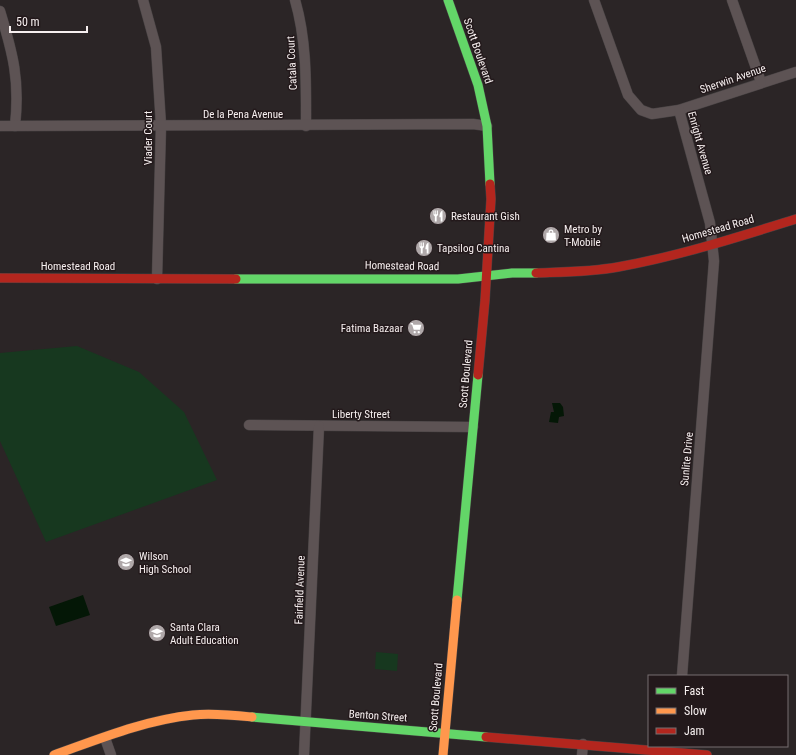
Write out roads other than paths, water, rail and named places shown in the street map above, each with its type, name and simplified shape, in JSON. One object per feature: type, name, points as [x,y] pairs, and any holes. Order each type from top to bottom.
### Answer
[{"type":"main road","name":"Scott Boulevard","points":[[443,755],[487,276],[491,206],[487,126],[478,85],[448,0]]},
{"type":"main road","name":"Homestead Road","points":[[0,278],[157,279],[373,277],[458,279],[512,273],[573,272],[607,268],[654,259],[713,244],[796,219]]},
{"type":"main road","name":"Benton Street","points":[[54,755],[177,716],[196,714],[215,714],[583,744],[676,749],[707,755]]},
{"type":"street","name":"Viader Court","points":[[143,0],[156,47],[161,125],[157,279]]},
{"type":"street","name":"Catala Court","points":[[295,0],[302,31],[305,59],[306,126]]},
{"type":"street","name":"Enright Avenue","points":[[594,0],[628,95],[634,103],[641,110],[652,114],[679,110],[704,199],[713,244]]},
{"type":"street","points":[[732,0],[761,82]]},
{"type":"street","points":[[0,11],[14,58],[18,97],[15,126]]},
{"type":"street","name":"Sherwin Avenue","points":[[679,110],[761,82],[796,72]]},
{"type":"street","name":"De la Pena Avenue","points":[[0,126],[306,126],[469,124],[487,126]]},
{"type":"street","name":"Sunlite Drive","points":[[682,675],[714,277],[713,244]]},
{"type":"street","name":"Liberty Street","points":[[249,425],[473,427]]},
{"type":"street","name":"Fairfield Avenue","points":[[304,755],[319,426]]},
{"type":"street","points":[[105,738],[111,755]]},
{"type":"street","points":[[582,755],[583,744]]},
{"type":"place","name":"Restaurant Gish","points":[[438,216]]},
{"type":"place","name":"Metro by T-Mobile","points":[[551,235]]},
{"type":"place","name":"Tapsilog Cantina","points":[[424,248]]},
{"type":"place","name":"Fatima Bazaar","points":[[416,328]]},
{"type":"place","name":"Wilson High School","points":[[126,562]]},
{"type":"place","name":"Santa Clara Adult Education","points":[[157,633]]}]
